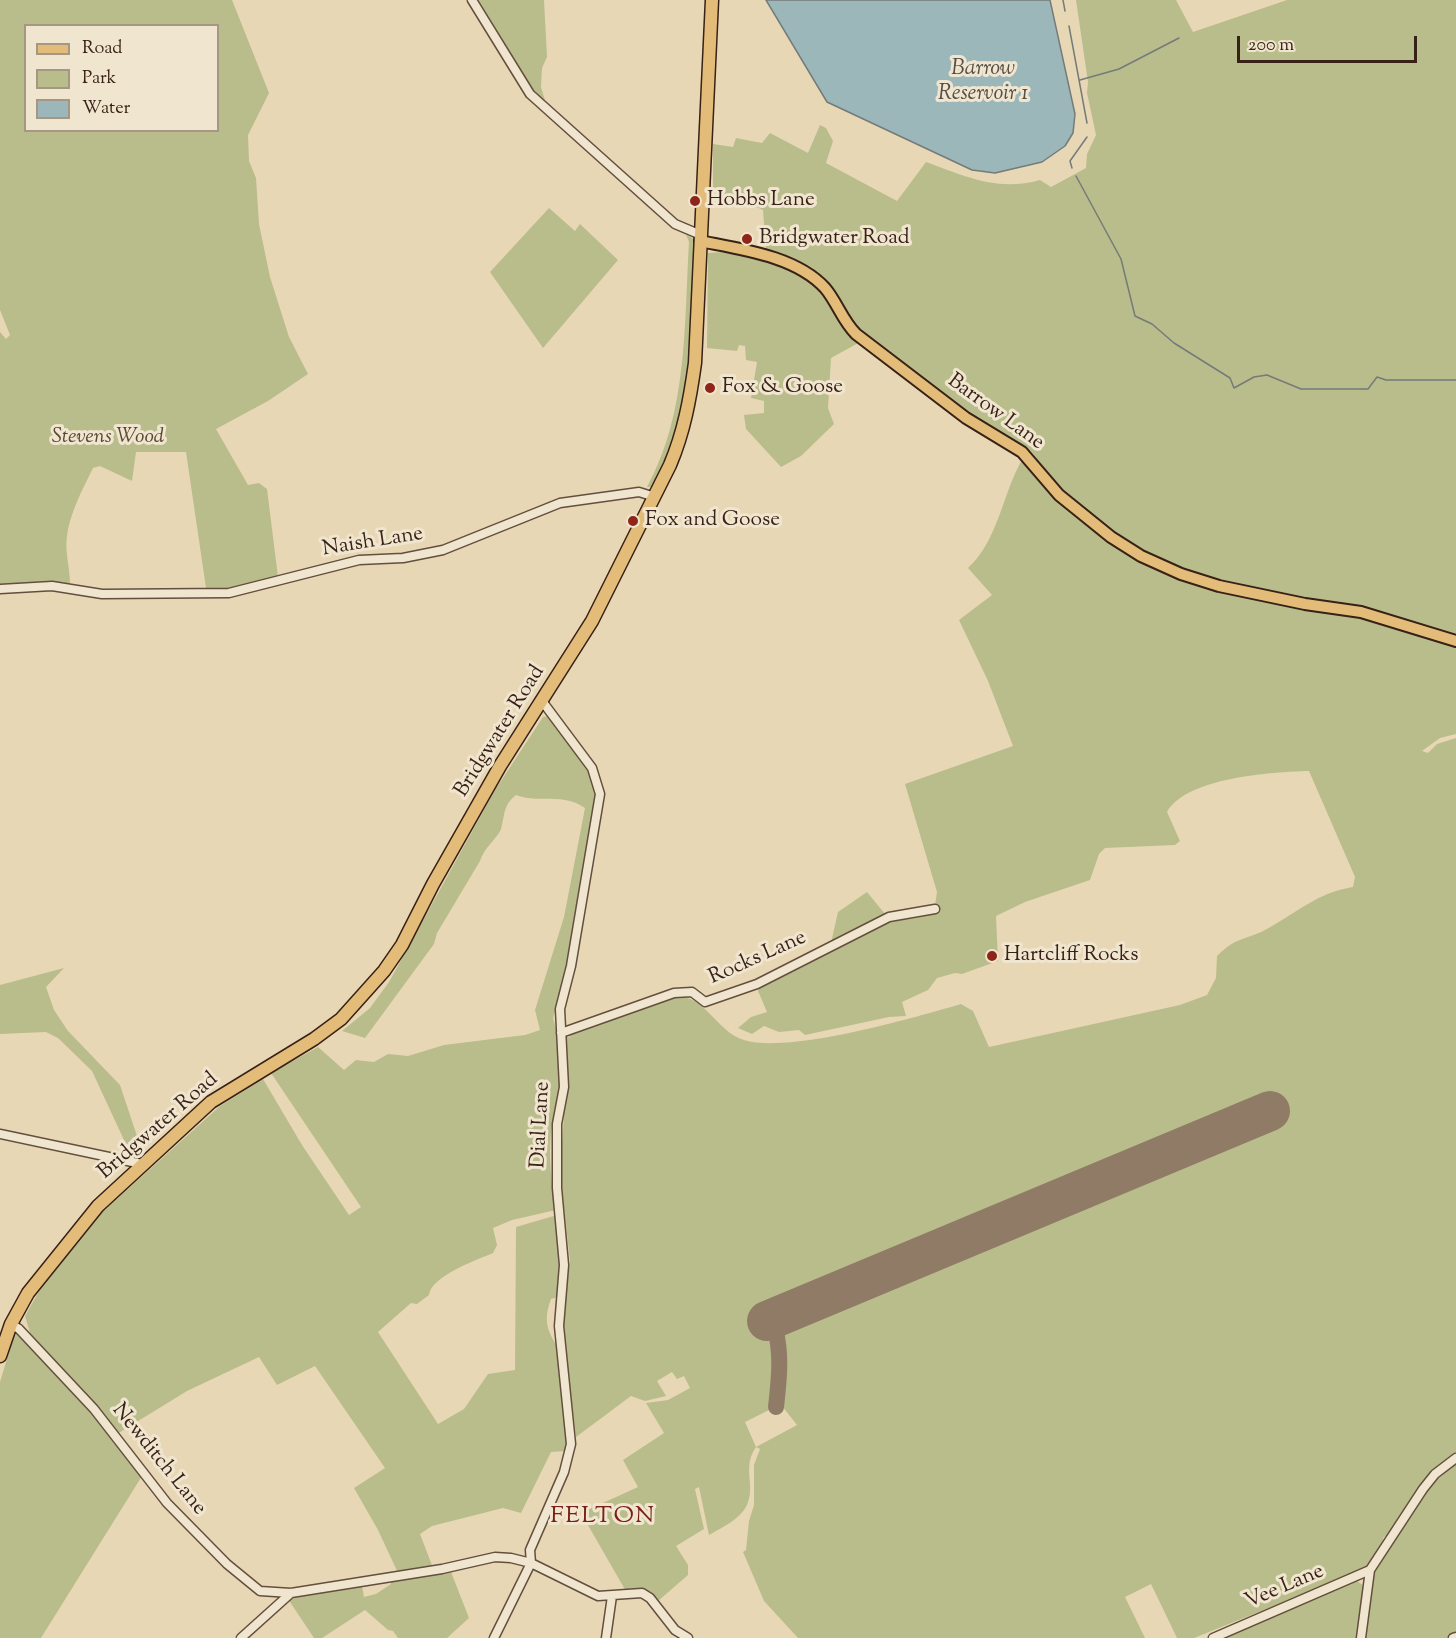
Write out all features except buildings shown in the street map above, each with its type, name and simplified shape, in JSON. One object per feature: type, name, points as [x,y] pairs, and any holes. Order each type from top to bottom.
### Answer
[{"type":"highway","name":"Bridgwater Road","points":[[0,1356],[11,1324],[28,1293],[98,1206],[211,1102],[314,1039],[341,1019],[364,995],[402,945],[449,855],[592,621],[655,497],[678,445],[690,399],[695,363],[712,0]]},
{"type":"main road","name":"Barrow Lane","points":[[700,238],[779,261],[812,277],[826,289],[844,320],[856,334],[966,418],[1029,457],[1059,495],[1111,537],[1141,556],[1180,574],[1219,586],[1305,604],[1361,612],[1456,640]]},
{"type":"street","points":[[472,0],[530,94],[675,224],[700,238]]},
{"type":"street","name":"Naish Lane","points":[[0,589],[52,586],[102,594],[229,593],[359,560],[403,558],[443,550],[560,503],[639,492],[655,497]]},
{"type":"street","name":"Dial Lane","points":[[494,1638],[531,1563],[528,1558],[530,1550],[564,1472],[571,1444],[559,1326],[564,1264],[557,1188],[557,1124],[564,1087],[560,1009],[571,966],[600,794],[592,768],[542,701]]},
{"type":"street","name":"Rocks Lane","points":[[561,1033],[674,993],[692,992],[705,1002],[758,984],[888,917],[935,909]]},
{"type":"street","points":[[0,1134],[142,1164]]},
{"type":"street","name":"Newditch Lane","points":[[11,1324],[19,1329],[94,1409],[167,1503],[227,1564],[260,1591],[291,1593],[442,1569],[495,1557],[531,1563],[598,1596],[642,1593],[650,1598],[675,1630],[688,1638]]},
{"type":"street","points":[[1361,1638],[1370,1570],[1435,1474],[1456,1458]]},
{"type":"street","name":"Vee Lane","points":[[1213,1638],[1370,1570]]},
{"type":"street","points":[[1359,1576],[1368,1584]]},
{"type":"street","points":[[241,1638],[291,1593]]},
{"type":"street","points":[[606,1638],[612,1596]]},
{"type":"green space","name":"Stevens Wood","points":[[0,0],[232,0],[269,93],[248,135],[249,161],[256,178],[259,224],[270,277],[289,337],[308,374],[268,401],[216,429],[248,485],[259,483],[267,489],[278,577],[229,588],[206,588],[186,452],[136,452],[132,481],[100,466],[93,468],[70,521],[66,544],[70,584],[51,581],[0,585],[0,332],[6,339],[10,335],[0,310]]},
{"type":"green space","points":[[475,0],[544,0],[547,57],[542,68],[541,87],[546,104],[529,88]]},
{"type":"green space","points":[[1076,0],[1176,0],[1193,32],[1287,0],[1456,0],[1456,636],[1190,572],[1154,557],[1096,519],[1054,482],[1031,451],[976,418],[855,327],[827,283],[766,251],[763,210],[713,190],[713,144],[733,147],[736,138],[762,143],[770,133],[808,153],[820,125],[826,128],[833,141],[826,163],[897,201],[926,162],[982,181],[1010,184],[1040,180],[1051,187],[1086,168],[1087,154],[1096,135],[1087,93],[1088,82]]},
{"type":"green space","points":[[549,208],[575,231],[580,224],[618,260],[543,348],[490,272]]},
{"type":"green space","points":[[686,234],[695,240],[690,356],[684,401],[677,431],[668,455],[653,487],[647,487],[670,429],[682,368],[689,242]]},
{"type":"green space","points":[[723,252],[780,265],[815,284],[860,342],[831,358],[828,408],[834,424],[801,456],[781,467],[746,429],[744,415],[764,413],[764,401],[751,398],[757,362],[746,360],[745,346],[739,345],[737,351],[707,348],[708,253]]},
{"type":"green space","points":[[1023,458],[1049,489],[1171,574],[1358,615],[1456,644],[1456,734],[1440,738],[1422,751],[1428,753],[1437,744],[1456,738],[1456,1455],[1437,1468],[1425,1480],[1395,1527],[1383,1538],[1385,1545],[1366,1569],[1194,1638],[1177,1638],[1151,1584],[1125,1597],[1145,1638],[798,1638],[764,1601],[743,1552],[746,1550],[749,1521],[754,1505],[754,1465],[760,1449],[756,1447],[749,1468],[748,1502],[742,1513],[732,1522],[709,1535],[699,1487],[695,1489],[704,1529],[676,1546],[688,1565],[688,1575],[658,1601],[627,1593],[581,1513],[638,1487],[623,1460],[664,1433],[646,1403],[668,1400],[690,1388],[684,1376],[677,1379],[672,1372],[657,1381],[666,1396],[645,1401],[631,1396],[576,1437],[562,1323],[570,1261],[560,1170],[564,1115],[557,1104],[550,1143],[556,1210],[512,1220],[493,1228],[497,1245],[493,1253],[446,1275],[432,1288],[429,1295],[417,1304],[411,1303],[378,1332],[438,1424],[464,1409],[488,1374],[515,1370],[516,1227],[557,1215],[561,1272],[558,1297],[551,1299],[547,1326],[559,1349],[568,1445],[567,1451],[551,1452],[521,1513],[503,1508],[432,1526],[420,1534],[433,1568],[398,1573],[378,1530],[354,1488],[385,1468],[315,1366],[277,1385],[259,1357],[187,1391],[117,1434],[31,1336],[25,1316],[43,1284],[98,1216],[220,1106],[263,1079],[302,1145],[349,1215],[361,1207],[271,1073],[318,1047],[344,1070],[356,1060],[374,1062],[388,1054],[408,1056],[444,1045],[525,1035],[540,1030],[535,1010],[564,917],[585,808],[567,800],[534,799],[516,795],[505,810],[499,833],[485,851],[437,933],[434,944],[365,1038],[342,1031],[370,1008],[389,982],[495,790],[543,717],[549,716],[591,773],[597,798],[568,967],[553,1018],[556,1029],[570,1038],[569,1034],[673,996],[684,997],[702,1006],[734,1035],[744,1040],[764,1043],[790,1042],[851,1032],[961,1004],[973,1011],[989,1047],[1180,1005],[1207,995],[1216,978],[1217,956],[1229,945],[1265,930],[1318,899],[1353,887],[1355,877],[1309,771],[1232,779],[1211,784],[1177,800],[1167,812],[1180,841],[1175,845],[1105,848],[1099,854],[1090,880],[1025,902],[996,916],[998,961],[962,974],[955,973],[937,978],[928,990],[902,1002],[906,1016],[889,1017],[805,1035],[799,1030],[779,1032],[764,1026],[752,1034],[738,1028],[751,1017],[767,1012],[758,991],[760,986],[887,921],[916,918],[934,912],[937,892],[905,784],[1013,746],[988,681],[959,620],[992,595],[968,568],[987,544]],"holes":[[[1265,1108],[1272,1110],[1273,1114],[791,1316],[781,1328],[782,1406],[797,1425],[756,1447],[745,1422],[771,1409],[777,1378],[776,1344],[765,1318],[769,1314]]]},
{"type":"green space","points":[[867,892],[885,914],[831,943],[838,912]]},
{"type":"green space","points":[[64,968],[46,987],[54,1010],[68,1031],[120,1085],[143,1154],[141,1156],[130,1153],[92,1071],[58,1038],[46,1032],[0,1034],[0,985]]},
{"type":"green space","points":[[15,1332],[18,1332],[77,1394],[142,1476],[41,1638],[0,1638],[0,1382]]},
{"type":"green space","points":[[1456,1462],[1456,1638],[1363,1638],[1372,1571],[1435,1479]]},
{"type":"green space","points":[[451,1572],[469,1618],[447,1638],[398,1638],[393,1631],[388,1630],[365,1610],[322,1638],[314,1638],[288,1599],[362,1586],[364,1597],[376,1594],[391,1584],[390,1580]]},
{"type":"green space","points":[[1357,1581],[1364,1586],[1358,1638],[1219,1638]]},
{"type":"water","name":"Barrow Reservoir 1","points":[[766,0],[1050,0],[1075,114],[1073,133],[1065,146],[1042,162],[995,173],[972,170],[827,102]]},
{"type":"waterway","points":[[1063,0],[1065,11]]},
{"type":"waterway","points":[[1069,26],[1087,123]]},
{"type":"waterway","points":[[1080,80],[1119,69],[1179,38]]},
{"type":"waterway","points":[[1072,168],[1070,161],[1087,137]]},
{"type":"waterway","points":[[1076,176],[1121,259],[1135,316],[1152,324],[1174,343],[1230,378],[1234,388],[1254,377],[1267,375],[1301,389],[1368,389],[1377,377],[1386,380],[1456,380]]},
{"type":"taxiway","points":[[776,1407],[779,1358],[775,1328],[781,1315]]},
{"type":"runway","points":[[767,1321],[1270,1111]]},
{"type":"place","name":"Hobbs Lane","points":[[695,201]]},
{"type":"place","name":"Bridgwater Road","points":[[747,239]]},
{"type":"place","name":"Fox & Goose","points":[[710,388]]},
{"type":"place","name":"Fox and Goose","points":[[633,521]]},
{"type":"place","name":"Hartcliff Rocks","points":[[992,956]]},
{"type":"district","name":"FELTON","points":[[603,1518]]}]
